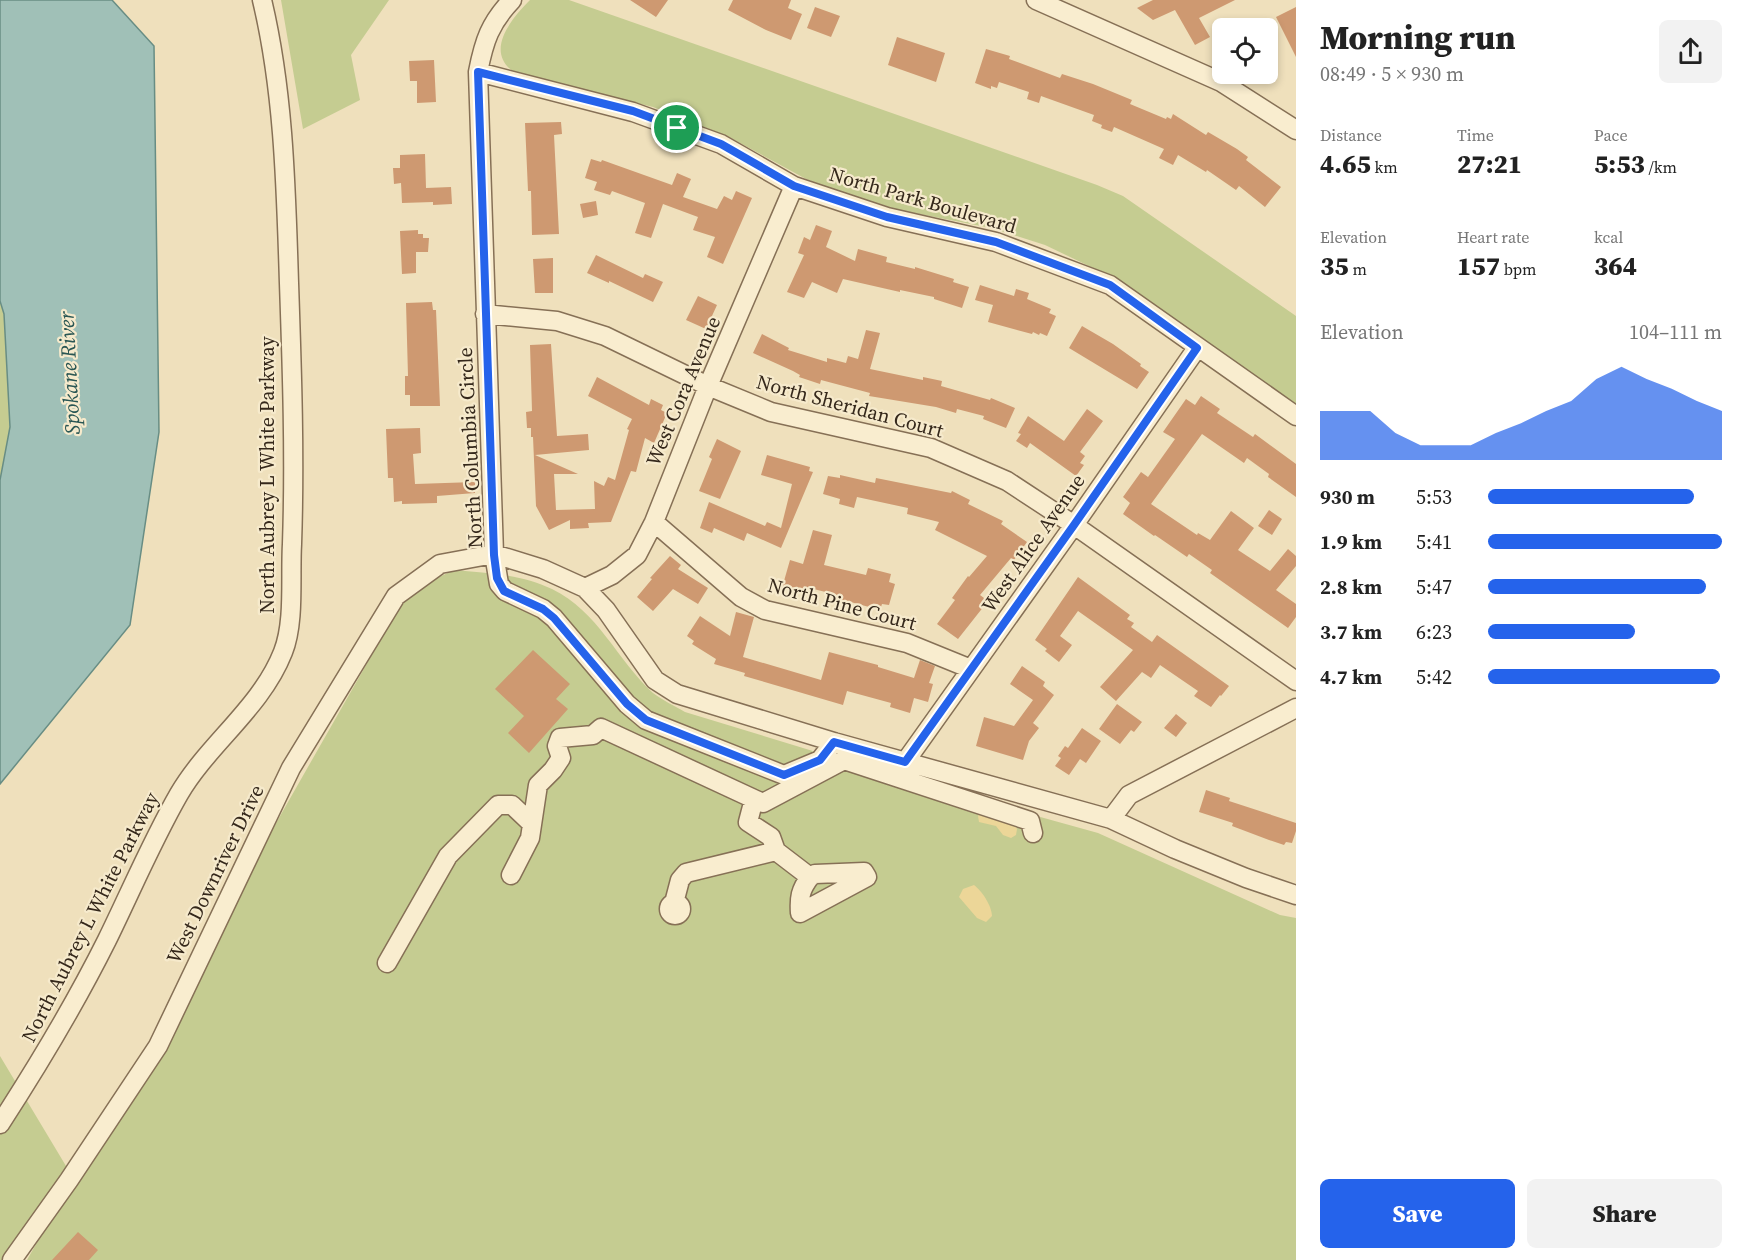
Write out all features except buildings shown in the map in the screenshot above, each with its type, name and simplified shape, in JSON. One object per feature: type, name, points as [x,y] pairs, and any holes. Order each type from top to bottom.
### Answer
[{"type":"street","name":"North Aubrey L White Parkway","points":[[0,1124],[50,1046],[105,943],[181,791],[271,678],[284,649],[290,614],[293,513],[286,172],[272,41],[262,0]]},
{"type":"street","name":"North Columbia Circle","points":[[512,0],[497,16],[484,41],[478,72],[494,555],[543,569],[585,588],[606,610],[655,680],[677,694],[834,742],[1111,819],[1175,849],[1246,878],[1296,895]]},
{"type":"street","points":[[1039,0],[1221,82],[1296,130]]},
{"type":"street","name":"North Park Boulevard","points":[[478,72],[633,111],[721,144],[794,186],[887,217],[996,242],[1110,285],[1296,416]]},
{"type":"street","name":"West Cora Avenue","points":[[585,588],[612,575],[636,555],[654,522],[708,386],[794,186]]},
{"type":"street","name":"North Sheridan Court","points":[[486,314],[557,321],[606,336],[708,386],[771,412],[931,448],[1007,481],[1074,525],[1296,681]]},
{"type":"street","name":"West Alice Avenue","points":[[905,762],[1197,348]]},
{"type":"street","name":"North Pine Court","points":[[654,522],[741,597],[765,610],[906,643],[971,669]]},
{"type":"street","points":[[494,555],[497,578],[504,591],[543,609],[554,618],[627,704],[646,720],[784,775],[820,760],[834,742]]},
{"type":"street","name":"West Downriver Drive","points":[[12,1260],[69,1180],[158,1046],[291,768],[396,596],[440,564],[494,555]]},
{"type":"street","points":[[1111,819],[1129,795],[1296,708]]},
{"type":"street","points":[[512,875],[530,838],[538,785],[561,758],[557,746],[560,738],[593,735],[602,728],[763,802],[844,760],[1030,821],[1033,833]]},
{"type":"street","points":[[754,799],[748,822],[771,837],[776,851],[810,878]]},
{"type":"street","points":[[387,963],[448,856],[474,828],[498,805],[512,805],[532,824]]},
{"type":"street","points":[[674,903],[680,880],[686,873],[776,851]]},
{"type":"green space","points":[[281,0],[389,0],[351,55],[360,100],[303,129]]},
{"type":"green space","points":[[530,0],[569,0],[1123,196],[1296,316],[1296,405],[1114,278],[1045,245],[991,228],[899,210],[844,193],[806,179],[729,137],[653,107],[515,73],[506,65],[501,56],[503,36],[508,26]]},
{"type":"green space","points":[[0,301],[4,314],[10,427],[0,480]]},
{"type":"green space","points":[[454,570],[528,580],[568,598],[595,623],[628,666],[653,693],[685,712],[921,784],[1098,833],[1280,915],[1296,918],[1296,1260],[27,1260],[398,609],[416,588]]},
{"type":"green space","points":[[0,1056],[69,1171],[4,1260],[0,1260]]},
{"type":"sand","points":[[981,812],[1011,817],[1017,829],[1016,835],[1011,838],[1003,835],[996,826],[979,822],[978,816]]},
{"type":"sand","points":[[974,885],[990,908],[992,916],[986,922],[977,918],[959,897],[963,889]]},
{"type":"water","name":"Spokane River","points":[[0,0],[112,0],[154,46],[159,432],[130,625],[0,784],[0,480],[10,427],[4,314],[0,301]]},
{"type":"route","points":[[478,72],[633,111],[677,128],[721,144],[794,186],[887,217],[996,242],[1110,285],[1197,348],[905,762],[834,742],[820,760],[784,775],[646,720],[627,704],[554,618],[543,609],[504,591],[499,584],[494,555],[478,72]]}]
